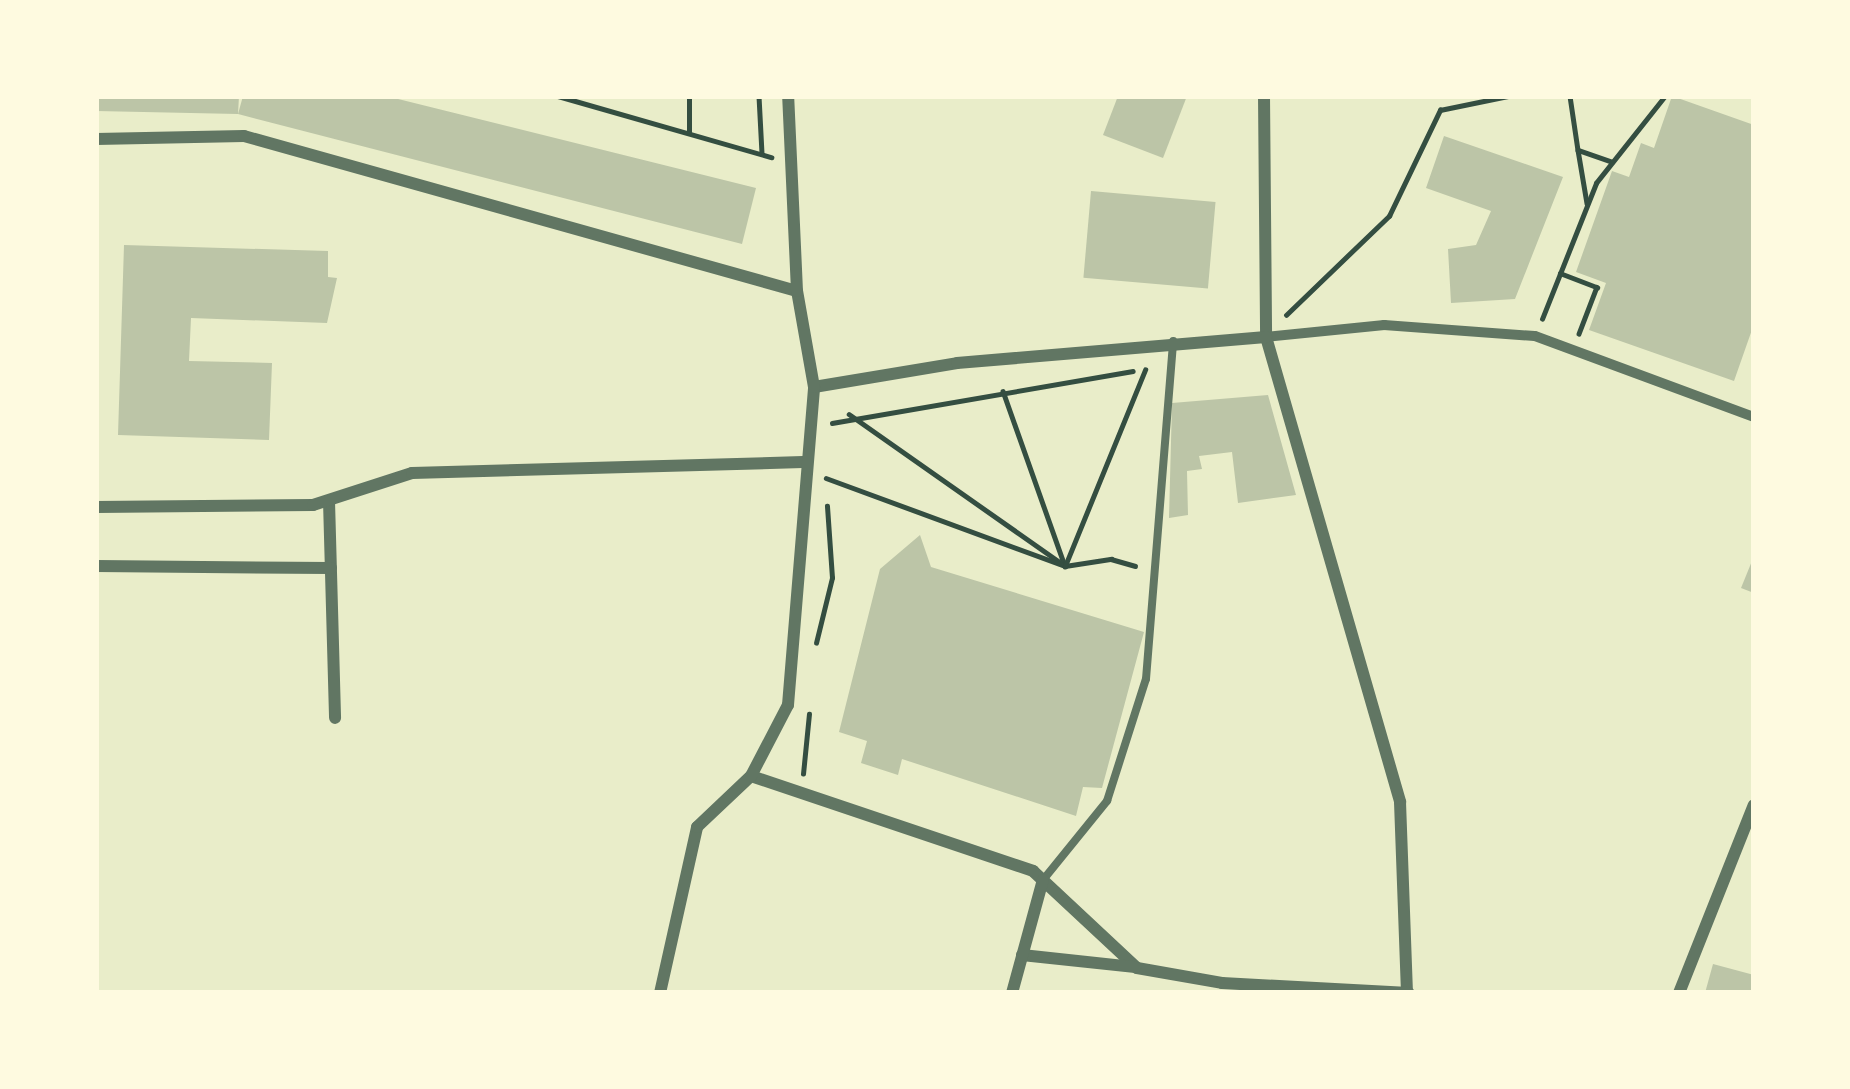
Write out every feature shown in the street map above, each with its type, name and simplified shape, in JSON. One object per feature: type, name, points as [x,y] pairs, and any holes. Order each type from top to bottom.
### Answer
[{"type":"street","points":[[660,993],[697,827],[751,776],[788,705],[803,462],[814,387],[797,291],[788,96]]},
{"type":"street","points":[[1022,955],[1222,983],[1408,993],[1400,802],[1273,337],[1264,96]]},
{"type":"street","points":[[96,139],[244,136],[797,291]]},
{"type":"street","points":[[814,387],[1173,340],[1273,337],[1384,325],[1535,336],[1754,417]]},
{"type":"street","points":[[96,507],[233,511],[329,501],[412,473],[803,462]]},
{"type":"street","points":[[329,501],[335,718]]},
{"type":"street","points":[[96,566],[331,568]]},
{"type":"street","points":[[751,776],[1043,880],[1137,968]]},
{"type":"street","points":[[1679,993],[1754,805]]},
{"type":"street","points":[[1012,993],[1043,880]]},
{"type":"lane","points":[[1043,880],[1107,801],[1146,679],[1173,340]]},
{"type":"path","points":[[558,96],[790,161]]},
{"type":"path","points":[[689,96],[689,134]]},
{"type":"path","points":[[759,96],[762,154]]},
{"type":"path","points":[[1273,337],[1283,318],[1389,216],[1440,110],[1508,96]]},
{"type":"path","points":[[1570,96],[1588,204]]},
{"type":"path","points":[[1535,336],[1588,204],[1665,96]]},
{"type":"path","points":[[1578,150],[1614,163]]},
{"type":"path","points":[[1560,273],[1597,287],[1572,350]]},
{"type":"path","points":[[822,427],[849,414],[1167,366]]},
{"type":"path","points":[[1065,566],[1145,370]]},
{"type":"path","points":[[1003,391],[1065,566]]},
{"type":"path","points":[[849,414],[1065,566]]},
{"type":"path","points":[[814,650],[832,578],[824,461]]},
{"type":"path","points":[[826,478],[1065,566],[1111,560],[1157,572]]},
{"type":"path","points":[[796,791],[811,693]]},
{"type":"building","points":[[96,96],[239,96],[238,114],[96,111]]},
{"type":"building","points":[[243,96],[386,96],[756,188],[742,244],[238,114]]},
{"type":"building","points":[[1118,96],[1187,96],[1163,158],[1103,135]]},
{"type":"building","points":[[1672,96],[1754,125],[1754,324],[1734,381],[1589,330],[1606,283],[1576,272],[1612,171],[1629,177],[1641,143],[1654,148]]},
{"type":"building","points":[[1444,136],[1563,177],[1515,299],[1451,303],[1448,249],[1476,245],[1491,211],[1426,188]]},
{"type":"building","points":[[1091,191],[1216,202],[1208,289],[1083,278]]},
{"type":"building","points":[[124,245],[328,251],[328,277],[337,278],[327,323],[191,318],[189,361],[272,363],[269,440],[118,435]]},
{"type":"building","points":[[1268,395],[1296,495],[1238,503],[1232,452],[1199,456],[1202,469],[1187,471],[1188,515],[1169,518],[1172,403]]},
{"type":"building","points":[[920,535],[931,567],[1144,632],[1102,788],[1083,787],[1076,816],[902,759],[898,775],[861,763],[867,741],[839,732],[880,569]]},
{"type":"building","points":[[1754,556],[1754,593],[1741,588]]},
{"type":"building","points":[[1713,964],[1754,975],[1754,993],[1705,993]]}]
